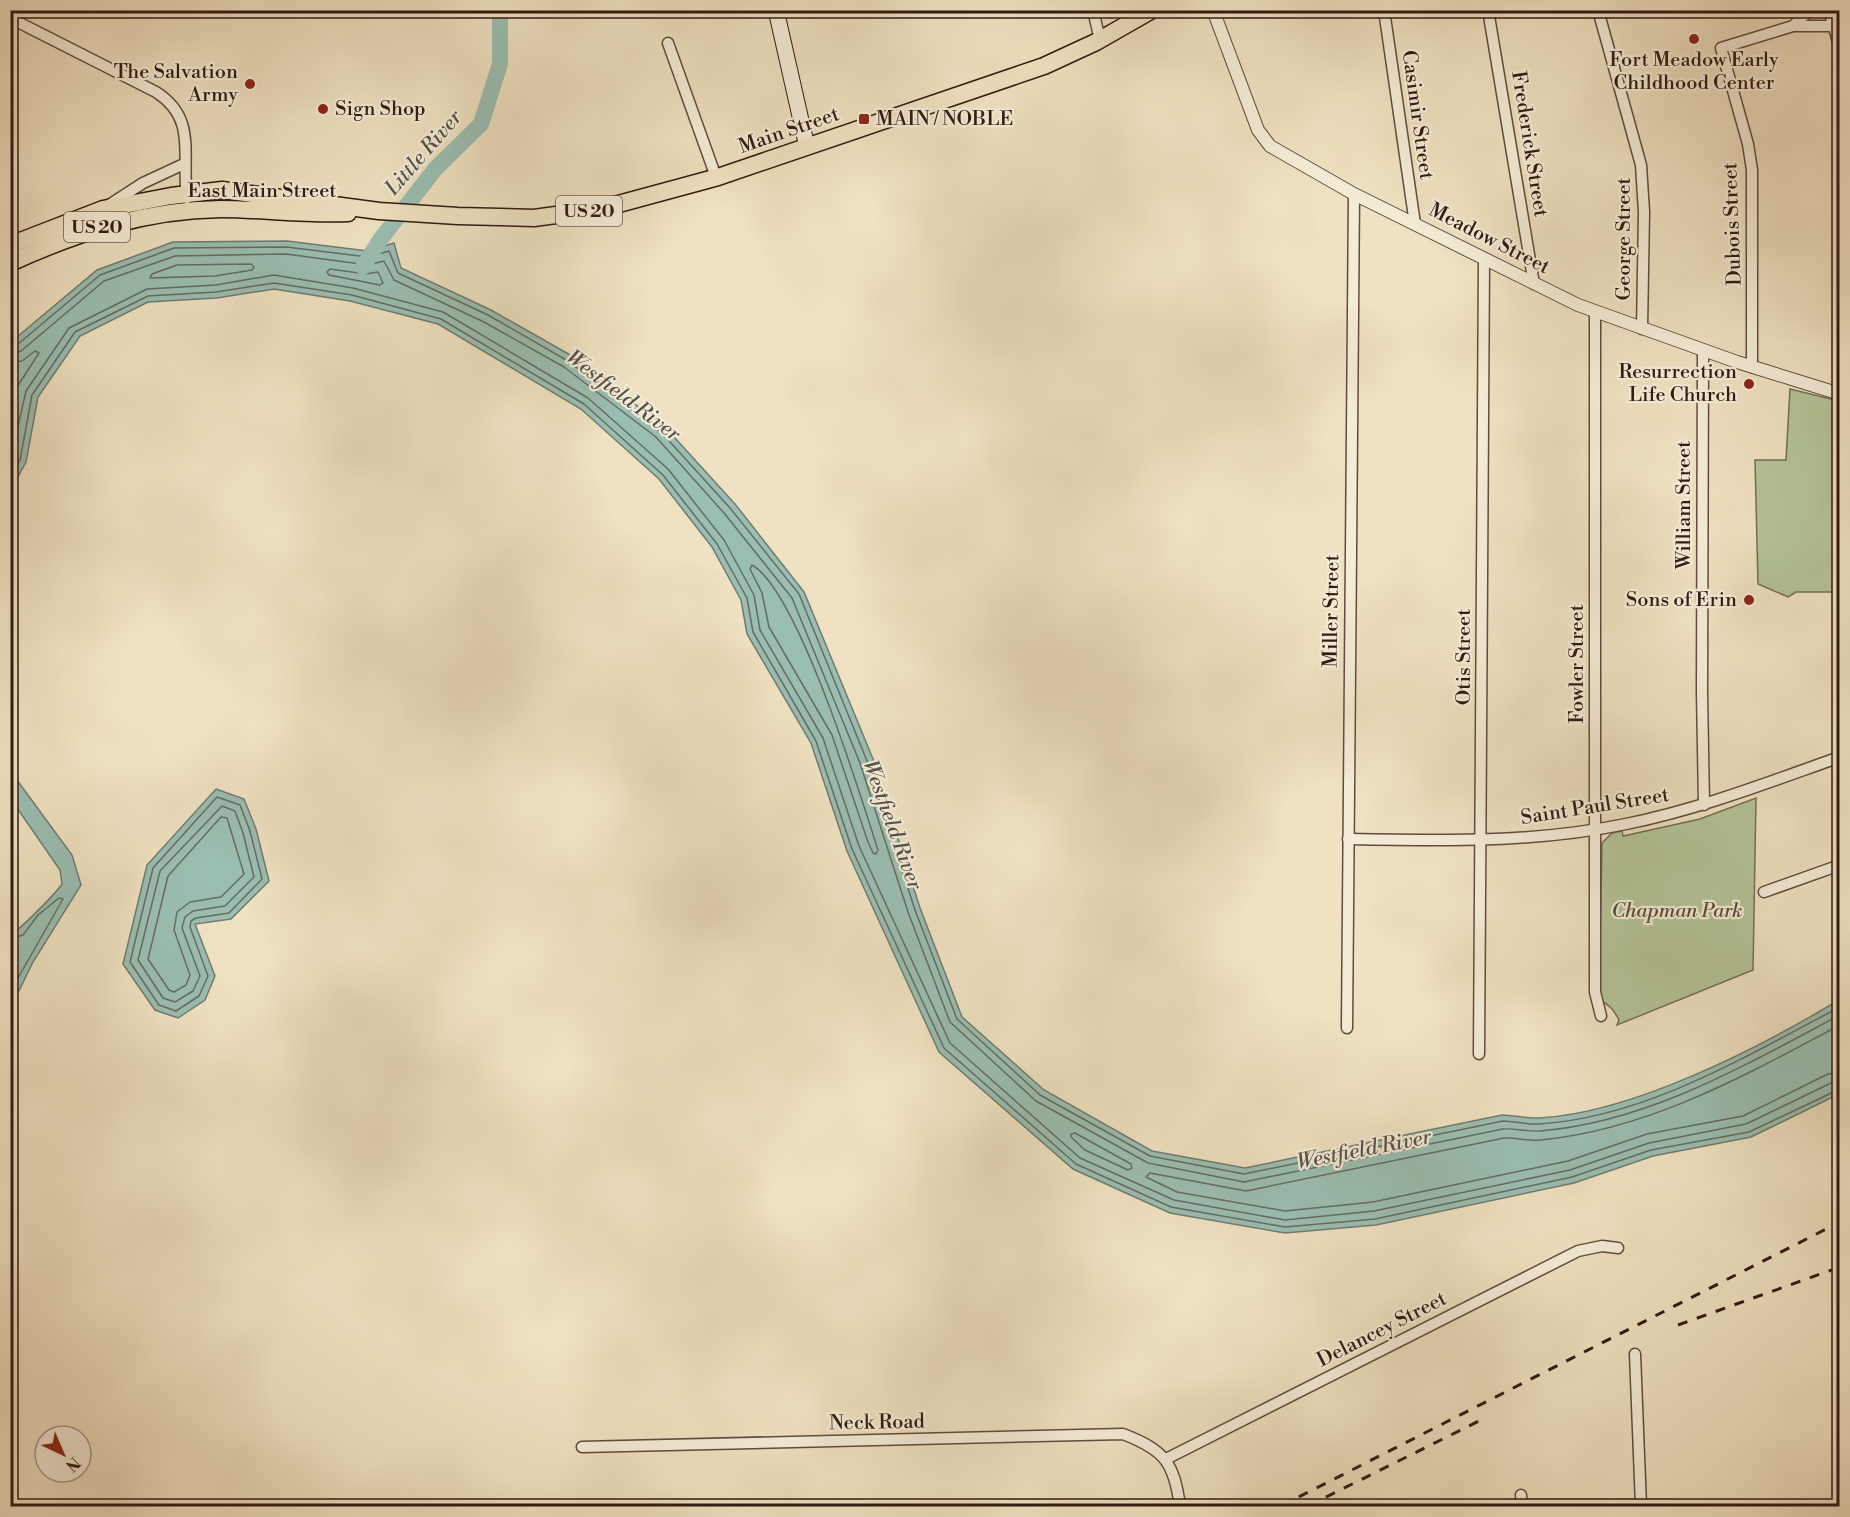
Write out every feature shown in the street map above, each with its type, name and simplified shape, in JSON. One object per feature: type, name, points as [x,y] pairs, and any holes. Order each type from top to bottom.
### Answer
[{"type":"main road","name":"Main Street","points":[[458,216],[565,215],[600,209],[716,177],[1044,66],[1100,40],[1152,10]]},
{"type":"main road","points":[[780,12],[807,147]]},
{"type":"main road","name":"East Main Street","points":[[10,263],[104,225],[188,203]]},
{"type":"main road","name":"East Main Street","points":[[10,245],[103,209],[188,203],[221,209],[319,215],[379,211],[458,216]]},
{"type":"street","points":[[1094,10],[1100,40]]},
{"type":"street","name":"Meadow Street","points":[[1213,10],[1263,140],[1354,194],[1595,312],[1752,367],[1839,394]]},
{"type":"street","name":"Casimir Street","points":[[1384,10],[1415,224]]},
{"type":"street","name":"Frederick Street","points":[[1488,10],[1534,284]]},
{"type":"street","name":"George Street","points":[[1598,10],[1641,165],[1644,212],[1642,329]]},
{"type":"street","points":[[1793,26],[1810,10]]},
{"type":"street","points":[[1829,10],[1839,49]]},
{"type":"street","points":[[10,18],[167,99],[181,116],[184,125],[184,164],[188,203]]},
{"type":"street","points":[[1793,26],[1833,26]]},
{"type":"street","name":"Dubois Street","points":[[1752,367],[1752,170],[1721,48],[1793,26]]},
{"type":"street","points":[[668,43],[716,177]]},
{"type":"street","points":[[103,209],[114,199],[184,164]]},
{"type":"street","name":"Miller Street","points":[[1347,1028],[1354,194]]},
{"type":"street","name":"Otis Street","points":[[1479,1054],[1484,259]]},
{"type":"street","name":"Fowler Street","points":[[1595,312],[1594,992],[1601,1016]]},
{"type":"street","name":"William Street","points":[[1703,350],[1704,805]]},
{"type":"street","name":"Saint Paul Street","points":[[1348,839],[1480,841],[1596,829],[1704,805],[1839,757]]},
{"type":"street","points":[[1764,892],[1839,865]]},
{"type":"street","name":"Delancey Street","points":[[1166,1459],[1578,1251],[1602,1246],[1618,1248]]},
{"type":"street","points":[[1635,1354],[1641,1506]]},
{"type":"street","name":"Neck Road","points":[[582,1447],[1123,1434],[1146,1443],[1166,1459]]},
{"type":"street","points":[[1166,1459],[1177,1483],[1180,1506]]},
{"type":"green space","points":[[1790,389],[1839,401],[1839,592],[1796,592],[1788,597],[1758,584],[1755,460],[1786,460]]},
{"type":"green space","name":"Chapman Park","points":[[1756,798],[1753,970],[1617,1025],[1619,1020],[1613,1010],[1599,1000],[1602,843],[1612,833],[1622,831],[1623,836],[1700,819]]},
{"type":"water","name":"Westfield River","points":[[287,241],[368,251],[394,243],[401,268],[491,310],[572,356],[665,427],[735,504],[804,592],[873,759],[920,908],[962,1017],[1044,1090],[1152,1151],[1245,1168],[1502,1115],[1534,1118],[1576,1113],[1614,1104],[1694,1075],[1772,1038],[1839,1000],[1839,1094],[1751,1137],[1653,1156],[1574,1183],[1376,1225],[1285,1233],[1170,1213],[1073,1169],[939,1052],[847,851],[811,743],[747,634],[741,600],[712,547],[659,479],[581,409],[438,324],[350,301],[274,289],[217,298],[148,302],[80,336],[38,397],[26,462],[11,489],[11,342],[97,270],[173,242]]},
{"type":"water","points":[[11,772],[72,855],[81,885],[33,962],[11,1007],[11,929],[12,933],[22,926],[62,884],[60,870],[15,805],[11,808]]},
{"type":"water","points":[[216,789],[244,799],[256,829],[269,881],[231,919],[195,924],[215,976],[205,1000],[178,1018],[155,1010],[123,964],[147,865]]},
{"type":"waterway","name":"Little River","points":[[363,267],[380,240],[436,168],[481,124],[500,64],[500,10]]},
{"type":"railway","points":[[1281,1506],[1840,1222]]},
{"type":"railway","points":[[1678,1325],[1840,1267]]},
{"type":"railway","points":[[1308,1506],[1483,1419]]},
{"type":"place","name":"Fort Meadow Early Childhood Center","points":[[1694,39]]},
{"type":"place","name":"The Salvation Army","points":[[250,84]]},
{"type":"place","name":"Sign Shop","points":[[323,109]]},
{"type":"place","name":"MAIN / NOBLE","points":[[864,119]]},
{"type":"place","name":"Resurrection Life Church","points":[[1749,384]]},
{"type":"place","name":"Sons of Erin","points":[[1749,600]]}]
